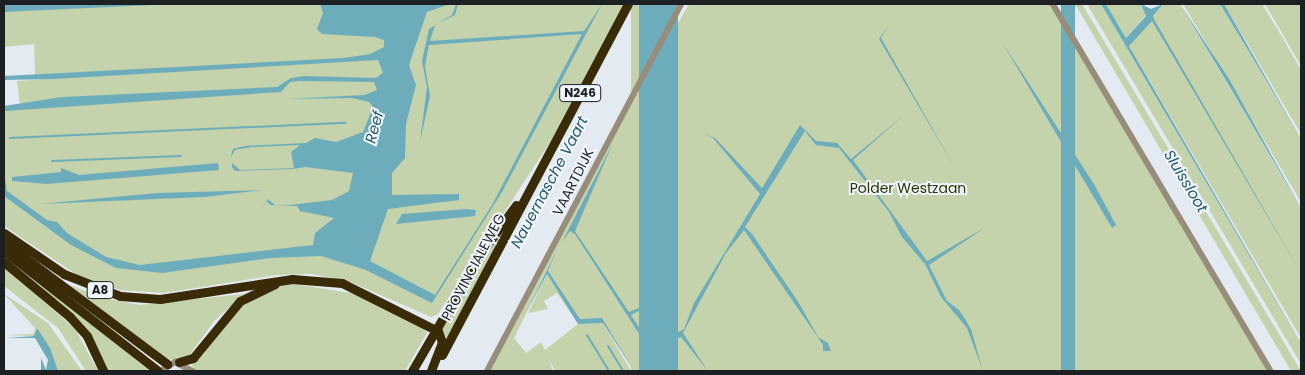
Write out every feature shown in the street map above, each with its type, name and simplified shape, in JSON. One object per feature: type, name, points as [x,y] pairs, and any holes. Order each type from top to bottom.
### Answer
[{"type":"highway","name":"PROVINCIALEWEG","points":[[431,371],[628,4]]},
{"type":"highway","name":"PROVINCIALEWEG","points":[[436,329],[479,256],[532,183]]},
{"type":"highway","name":"A8","points":[[4,233],[64,274],[120,296],[160,299],[292,279],[342,283],[436,329]]},
{"type":"highway","name":"A8","points":[[4,242],[162,369]]},
{"type":"highway","name":"A8","points":[[4,251],[162,369]]},
{"type":"highway","points":[[4,262],[70,317],[87,336],[102,368]]},
{"type":"highway","name":"A8","points":[[180,362],[193,358],[240,301],[292,279]]},
{"type":"highway","points":[[436,329],[442,342],[436,361]]},
{"type":"highway","name":"N246","points":[[412,371],[436,329]]},
{"type":"street","name":"VAARTDIJK","points":[[487,371],[682,4]]},
{"type":"street","points":[[1053,4],[1271,371]]},
{"type":"street","points":[[162,369],[180,362],[193,371]]},
{"type":"green space","points":[[4,4],[624,4],[550,142],[438,314],[431,317],[351,282],[312,274],[276,275],[164,293],[120,290],[79,276],[4,226],[4,109],[20,108],[27,103],[20,105],[17,81],[45,79],[35,75],[34,44],[4,47]]},
{"type":"green space","points":[[631,4],[639,4],[639,371],[631,371]]},
{"type":"green space","name":"Polder Westzaan","points":[[684,4],[654,66],[689,4],[1053,4],[1269,371],[634,371],[602,320],[582,323],[548,271],[559,247],[514,338],[526,353],[541,342],[545,350],[578,324],[603,323],[631,371],[555,371],[549,359],[553,371],[490,371]]},
{"type":"green space","points":[[1075,4],[1082,4],[1301,371],[1291,371]]},
{"type":"green space","points":[[1087,4],[1101,4],[1301,343],[1301,364]]},
{"type":"green space","points":[[1106,4],[1141,4],[1146,15],[1126,38]]},
{"type":"green space","points":[[1163,4],[1180,4],[1301,208],[1301,338],[1129,46]]},
{"type":"green space","points":[[1183,4],[1220,4],[1248,50],[1301,139],[1301,202]]},
{"type":"green space","points":[[1224,4],[1262,4],[1278,30],[1301,70],[1301,134]]},
{"type":"green space","points":[[1265,4],[1301,4],[1301,66]]},
{"type":"green space","points":[[501,234],[468,302],[447,338],[440,327]]},
{"type":"green space","points":[[4,266],[75,329],[98,371],[86,371],[58,328],[4,286]]},
{"type":"green space","points":[[547,274],[578,324],[557,293],[544,301],[548,309],[528,313]]},
{"type":"green space","points":[[57,280],[103,298],[140,305],[244,294],[215,320],[188,357],[168,360]]},
{"type":"green space","points":[[294,284],[357,294],[423,328],[427,333],[405,371],[196,371],[191,364],[234,308],[276,287]]},
{"type":"green space","points":[[41,286],[152,371],[107,371],[88,333]]},
{"type":"green space","points":[[4,294],[48,323],[82,371],[58,371],[37,328],[34,336],[7,335],[33,334],[35,328]]},
{"type":"water","points":[[4,4],[173,4],[4,12]]},
{"type":"water","name":"Reef","points":[[320,4],[450,4],[427,12],[409,65],[416,85],[406,124],[405,158],[392,173],[392,195],[459,194],[459,200],[388,209],[370,261],[435,295],[492,205],[582,34],[429,45],[425,66],[430,96],[420,142],[427,87],[422,61],[429,29],[435,25],[430,41],[584,31],[602,4],[502,192],[432,303],[366,270],[321,256],[271,258],[162,273],[116,268],[71,245],[4,196],[4,171],[7,191],[47,220],[57,222],[67,233],[106,257],[140,265],[313,245],[315,233],[334,218],[300,211],[297,206],[270,205],[267,201],[259,211],[268,199],[275,205],[332,200],[349,191],[353,173],[305,167],[292,169],[235,171],[232,163],[240,170],[294,168],[291,152],[300,145],[252,147],[235,150],[231,157],[233,149],[245,146],[306,143],[315,138],[336,142],[363,132],[373,107],[369,102],[352,98],[286,99],[364,95],[377,90],[374,82],[299,81],[290,82],[281,92],[5,111],[4,106],[62,97],[277,87],[291,78],[304,76],[376,78],[383,73],[378,60],[54,79],[4,80],[4,76],[344,58],[370,54],[384,47],[384,40],[375,37],[322,34],[317,29],[323,13]]},
{"type":"water","points":[[456,4],[458,4],[455,15],[438,23],[452,15]]},
{"type":"water","points":[[639,4],[678,4],[678,371],[639,371]]},
{"type":"water","points":[[1061,4],[1075,4],[1075,371],[1061,371]]},
{"type":"water","points":[[1101,4],[1106,4],[1126,38],[1146,16],[1141,4],[1151,9],[1163,4],[1153,16],[1155,21],[1301,273],[1152,21],[1129,46],[1301,343]]},
{"type":"water","points":[[1180,4],[1229,79],[1301,208],[1228,84]]},
{"type":"water","points":[[1220,4],[1224,4],[1301,139],[1248,50]]},
{"type":"water","points":[[888,26],[881,38],[955,168],[879,39]]},
{"type":"water","points":[[1002,42],[1094,184],[1116,225],[1112,228]]},
{"type":"water","points":[[904,115],[853,160],[927,261],[986,227],[929,265],[947,301],[960,311],[971,329],[983,371],[967,328],[941,297],[925,264],[902,237],[889,212],[839,148],[816,145],[805,131],[745,227],[752,234],[799,303],[818,337],[828,343],[831,351],[823,351],[823,345],[744,230],[726,253],[683,333],[708,371],[681,337],[663,344],[639,311],[631,315],[667,371],[663,371],[575,234],[570,231],[562,242],[613,143],[575,231],[629,312],[639,308],[662,341],[684,329],[694,303],[760,194],[713,138],[701,133],[715,138],[762,188],[800,125],[816,141],[837,143],[851,159]]},
{"type":"water","points":[[218,163],[219,170],[47,184],[12,181],[12,177],[61,172],[61,168],[79,175]]},
{"type":"water","points":[[263,190],[205,197],[40,204],[157,193]]},
{"type":"water","points":[[466,209],[476,210],[475,216],[396,224],[402,214]]},
{"type":"water","points":[[559,246],[548,271],[580,319],[602,318],[634,371],[603,323],[578,324],[547,274],[527,311]]},
{"type":"water","points":[[37,328],[50,348],[58,371],[41,371],[41,358],[46,370],[48,360],[35,338],[7,338],[34,336]]},
{"type":"waterway","points":[[10,138],[346,123]]},
{"type":"waterway","points":[[52,161],[181,156]]},
{"type":"waterway","points":[[587,335],[609,371]]},
{"type":"waterway","points":[[608,346],[623,371]]},
{"type":"water label","name":"Sluissloot","points":[[1186,181]]},
{"type":"water label","name":"Nauernasche Vaart","points":[[549,182]]}]
